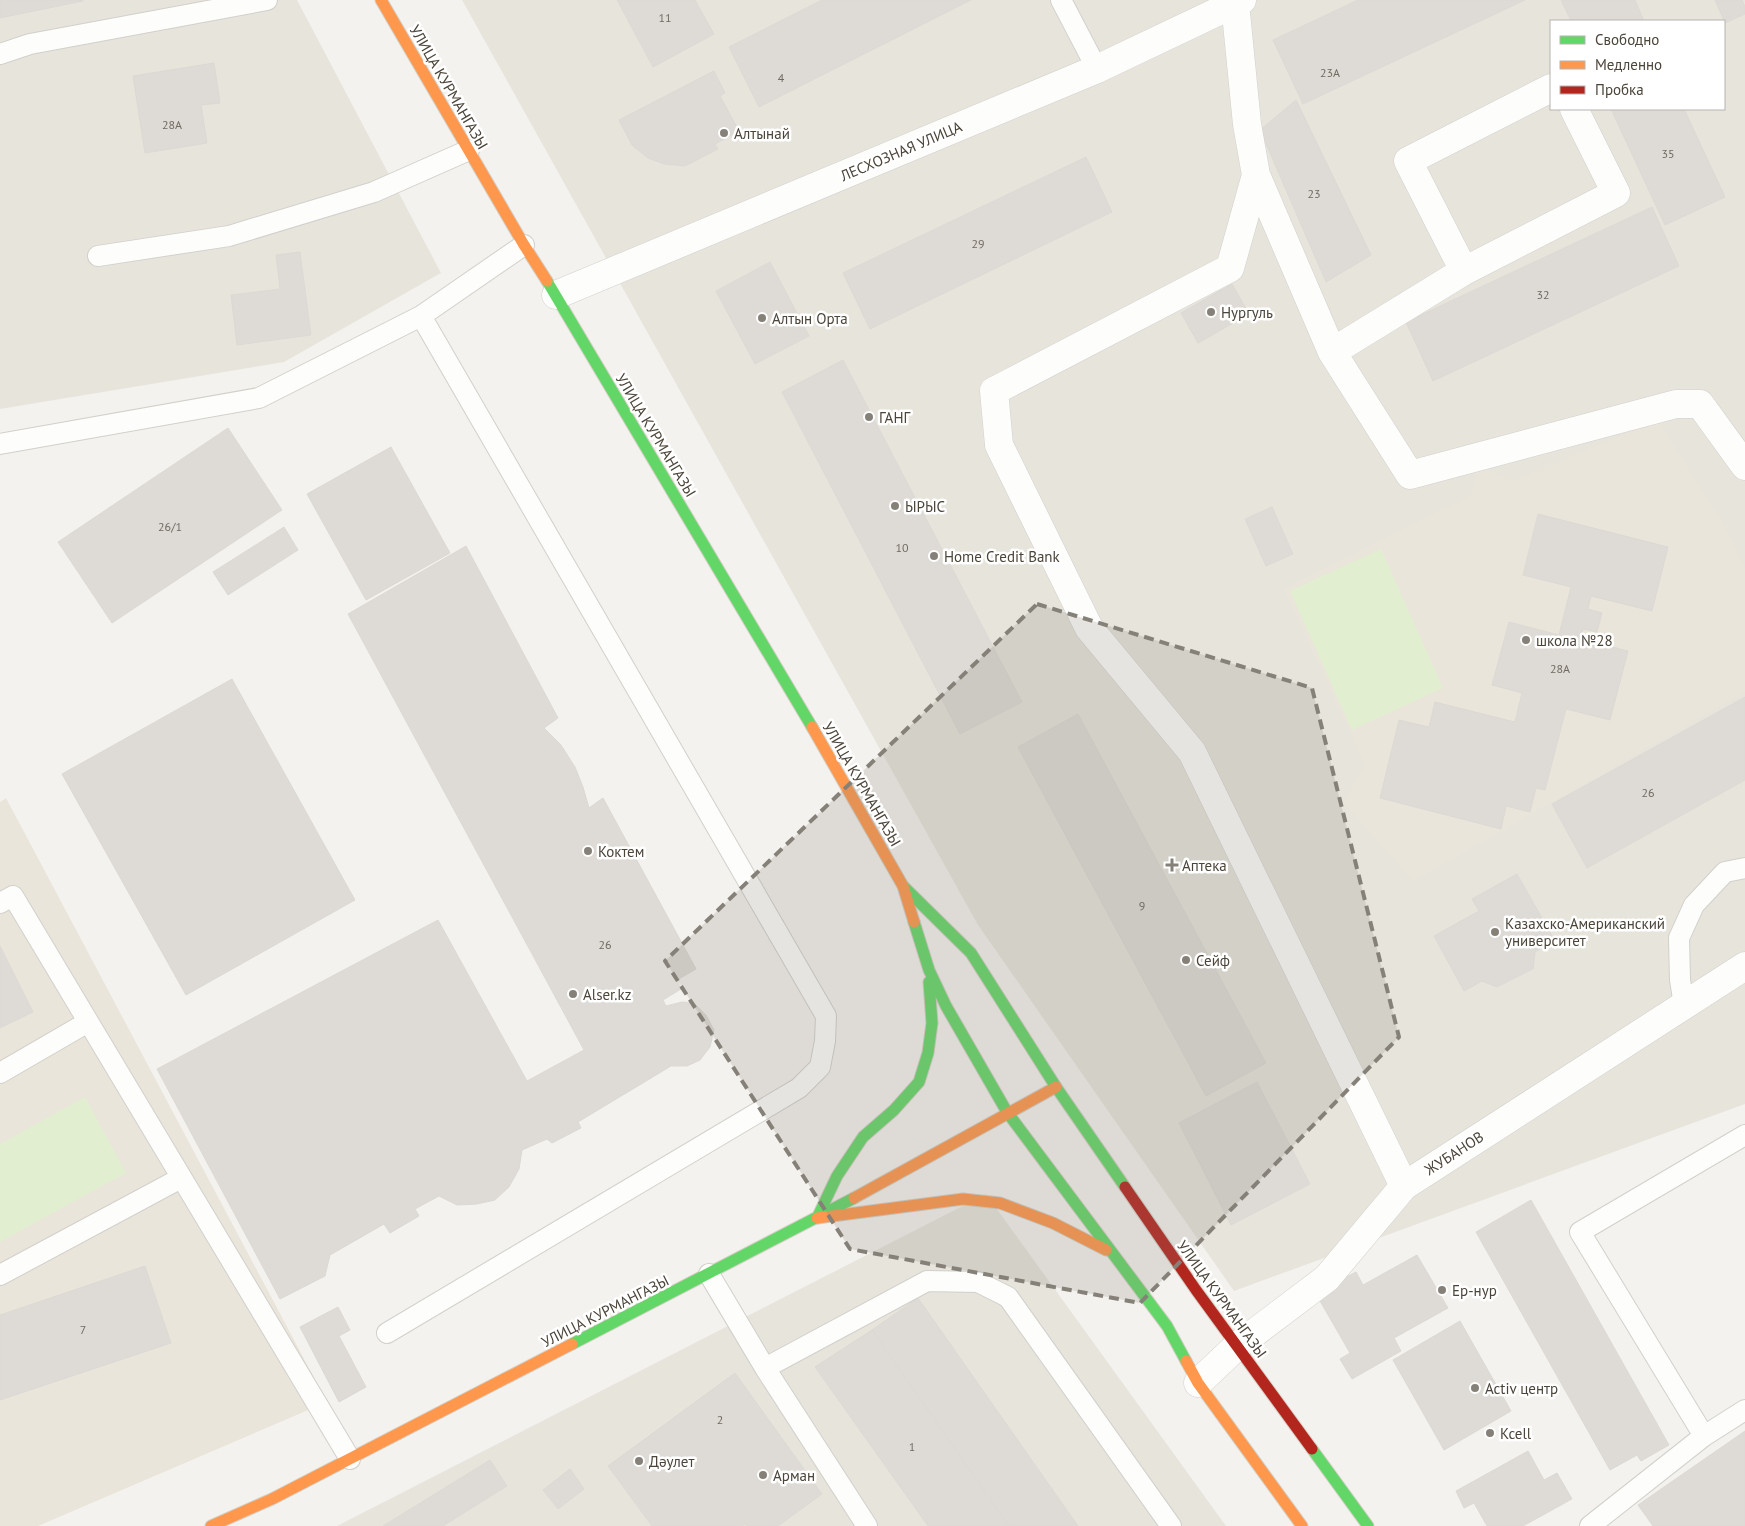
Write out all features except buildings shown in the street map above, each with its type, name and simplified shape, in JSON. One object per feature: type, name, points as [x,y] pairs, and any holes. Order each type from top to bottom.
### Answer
[{"type":"main road","name":"УЛИЦА КУРМАНГАЗЫ","points":[[381,0],[524,245],[556,295],[853,796],[903,886],[929,970],[946,1006],[1007,1112],[1167,1326],[1198,1383],[1302,1526]]},
{"type":"main road","name":"УЛИЦА КУРМАНГАЗЫ","points":[[903,886],[971,953],[1056,1087],[1237,1346],[1368,1526]]},
{"type":"main road","points":[[817,1218],[838,1176],[863,1137],[894,1110],[918,1082],[928,1053],[932,1023],[929,970]]},
{"type":"main road","name":"УЛИЦА КУРМАНГАЗЫ","points":[[211,1526],[272,1499],[877,1187],[1007,1112],[1056,1087]]},
{"type":"main road","points":[[817,1218],[963,1199],[1000,1203],[1053,1222],[1112,1253]]},
{"type":"street","name":"ЛЕСХОЗНАЯ УЛИЦА","points":[[556,295],[1097,69],[1237,1]]},
{"type":"street","points":[[1237,1],[1246,124],[1256,176],[1332,352],[1410,475],[1676,404],[1700,404],[1745,466]]},
{"type":"street","points":[[1464,271],[1408,161],[1550,89]]},
{"type":"street","points":[[1332,352],[1464,271],[1616,193],[1574,110]]},
{"type":"street","points":[[1256,176],[1230,268],[994,391],[998,445],[1089,628],[1192,752],[1404,1186]]},
{"type":"street","name":"ЖУБАНОВ","points":[[1198,1383],[1237,1346],[1327,1278],[1404,1186],[1745,966]]},
{"type":"lane","points":[[0,54],[30,44],[268,0]]},
{"type":"lane","points":[[1062,0],[1097,69]]},
{"type":"lane","points":[[98,256],[229,236],[374,192],[469,150]]},
{"type":"lane","points":[[0,444],[259,398],[421,316],[524,245]]},
{"type":"lane","points":[[387,1333],[799,1088],[820,1067],[825,1041],[826,1016],[421,316]]},
{"type":"lane","points":[[1684,1005],[1680,980],[1679,938],[1694,906],[1725,872],[1745,868]]},
{"type":"lane","points":[[0,904],[13,896],[350,1459]]},
{"type":"lane","points":[[0,1073],[88,1022]]},
{"type":"lane","points":[[1704,1436],[1580,1232],[1745,1135]]},
{"type":"lane","points":[[0,1275],[181,1178]]},
{"type":"lane","points":[[709,1274],[765,1368],[867,1526]]},
{"type":"lane","points":[[765,1368],[927,1281],[978,1282],[1008,1296],[1171,1526]]},
{"type":"lane","points":[[1590,1526],[1704,1436],[1745,1410]]},
{"type":"highlighted area","points":[[1037,604],[1312,688],[1399,1037],[1140,1303],[850,1249],[665,961]]},
{"type":"shaded area","points":[[0,0],[297,0],[441,273],[284,362],[0,409]]},
{"type":"shaded area","points":[[462,0],[1745,0],[1745,1104],[1234,1291],[978,925]]},
{"type":"shaded area","name":"школа №28","points":[[1658,421],[1721,520],[1745,569],[1745,692],[1413,881],[1344,803],[1365,765],[1284,589],[1470,496],[1479,467],[1515,480]]},
{"type":"shaded area","points":[[6,798],[327,1402],[38,1526],[0,1526],[0,802]]},
{"type":"shaded area","points":[[986,1194],[1226,1526],[337,1526]]},
{"type":"green space","points":[[1381,549],[1443,688],[1352,730],[1290,591]]},
{"type":"green space","points":[[85,1097],[126,1173],[0,1242],[0,1144]]},
{"type":"traffic: fast","points":[[547,281],[812,727]]},
{"type":"traffic: fast","points":[[904,887],[971,953],[1056,1087],[1125,1187]]},
{"type":"traffic: fast","points":[[914,922],[929,970],[946,1006],[1007,1112],[1167,1326],[1186,1361]]},
{"type":"traffic: fast","points":[[817,1218],[837,1176],[863,1137],[894,1110],[919,1082],[928,1053],[932,1023],[929,982]]},
{"type":"traffic: fast","points":[[572,1344],[854,1198]]},
{"type":"traffic: fast","points":[[1312,1449],[1368,1526]]},
{"type":"traffic: slow","points":[[381,0],[547,281]]},
{"type":"traffic: slow","points":[[812,727],[903,886],[914,922]]},
{"type":"traffic: slow","points":[[854,1198],[1056,1087]]},
{"type":"traffic: slow","points":[[817,1218],[963,1199],[1000,1203],[1053,1223],[1106,1250]]},
{"type":"traffic: slow","points":[[211,1526],[272,1499],[572,1344]]},
{"type":"traffic: slow","points":[[1186,1361],[1198,1383],[1302,1526]]},
{"type":"traffic: jam","points":[[1125,1187],[1196,1290],[1312,1449]]},
{"type":"place","name":"Алтынай","points":[[724,133]]},
{"type":"place","name":"Нургуль","points":[[1211,312]]},
{"type":"place","name":"Алтын Орта","points":[[762,318]]},
{"type":"place","name":"ГАНГ","points":[[869,417]]},
{"type":"place","name":"ЫРЫС","points":[[895,506]]},
{"type":"place","name":"Home Credit Bank","points":[[934,556]]},
{"type":"place","name":"школа №28","points":[[1526,640]]},
{"type":"place","name":"Коктем","points":[[588,851]]},
{"type":"place","name":"Аптека","points":[[1172,865]]},
{"type":"place","name":"Казахско-Американский университет","points":[[1495,932]]},
{"type":"place","name":"Сейф","points":[[1186,960]]},
{"type":"place","name":"Alser.kz","points":[[573,994]]},
{"type":"place","name":"Ер-нур","points":[[1442,1290]]},
{"type":"place","name":"Activ центр","points":[[1475,1388]]},
{"type":"place","name":"Kcell","points":[[1490,1433]]},
{"type":"place","name":"Дәулет","points":[[639,1461]]},
{"type":"place","name":"Арман","points":[[763,1475]]}]
